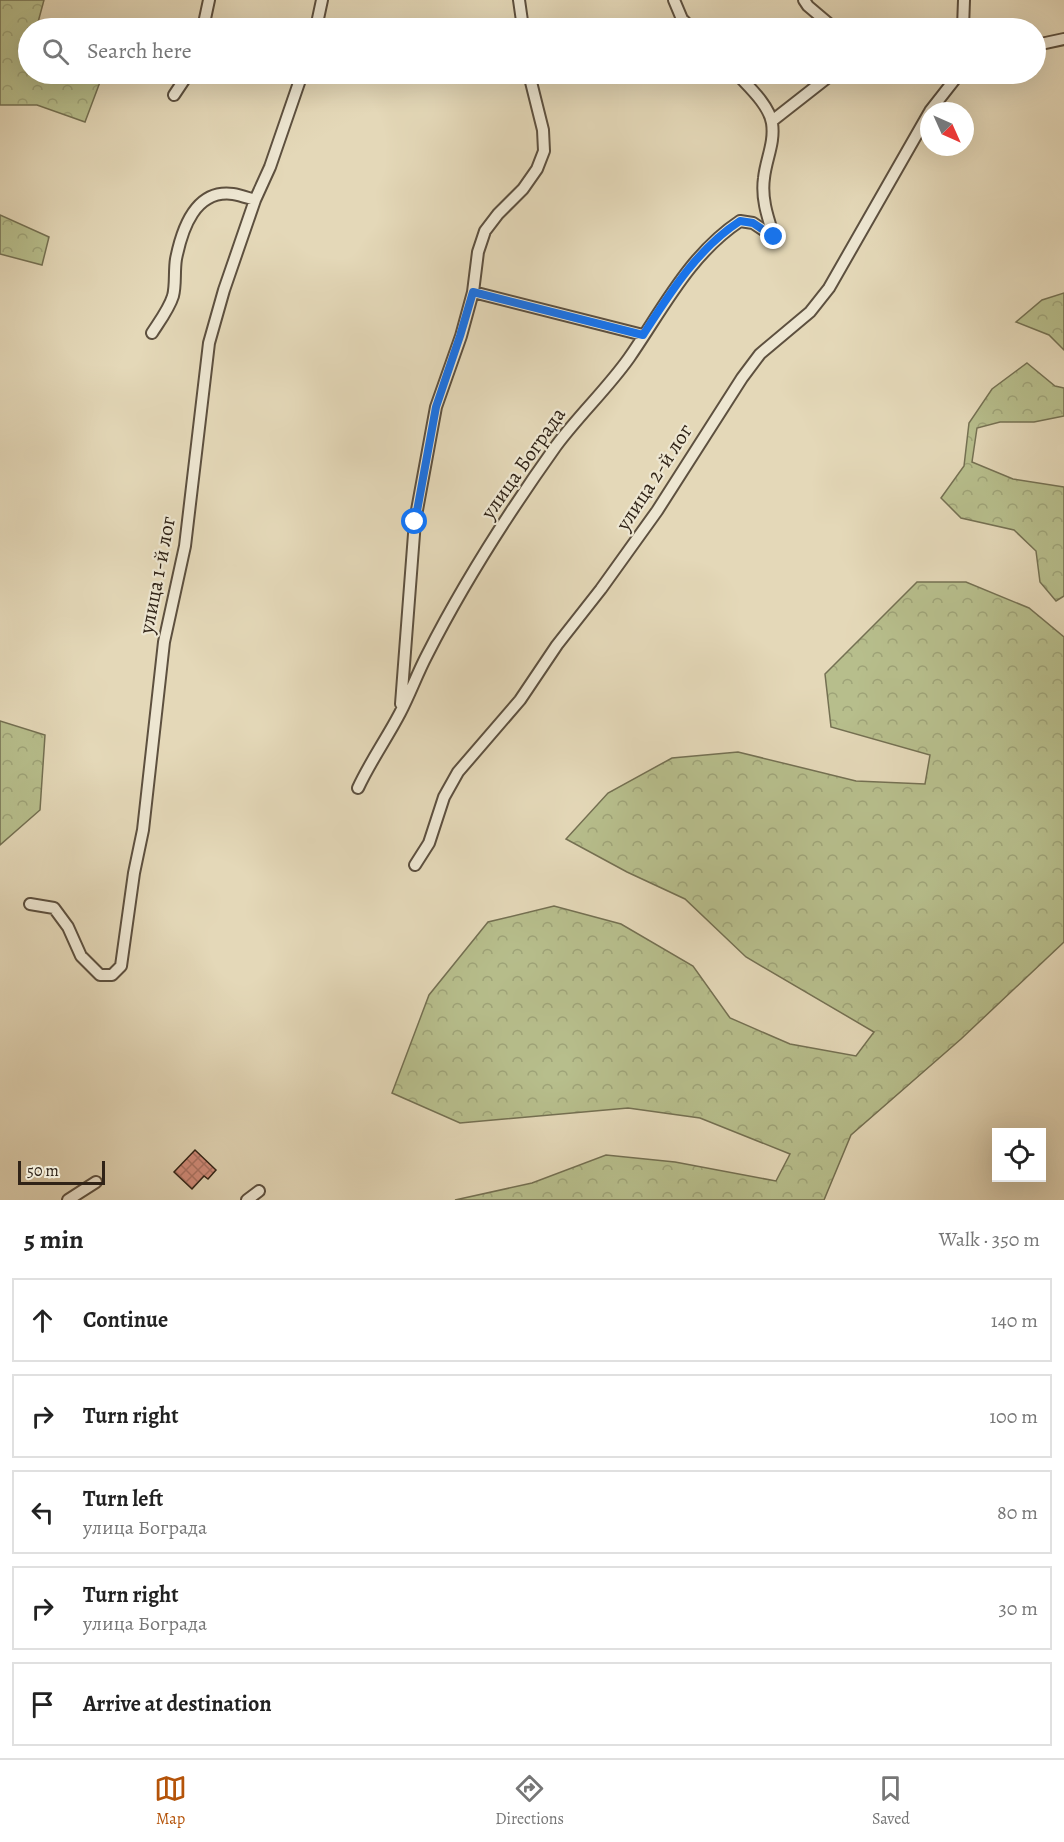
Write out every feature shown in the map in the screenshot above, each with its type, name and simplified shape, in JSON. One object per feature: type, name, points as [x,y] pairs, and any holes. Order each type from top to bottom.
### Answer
[{"type":"street","points":[[205,18],[209,0]]},
{"type":"street","points":[[318,18],[322,0]]},
{"type":"street","points":[[519,0],[522,18]]},
{"type":"street","points":[[674,0],[682,18]]},
{"type":"street","points":[[804,0],[822,18]]},
{"type":"street","points":[[963,18],[964,0]]},
{"type":"street","points":[[1046,43],[1064,39]]},
{"type":"street","points":[[174,95],[181,84]]},
{"type":"street","name":"улица 1-й лог","points":[[30,904],[54,908],[68,927],[81,956],[100,975],[112,975],[121,966],[134,873],[143,830],[164,642],[185,546],[209,343],[224,290],[255,200],[270,167],[299,84]]},
{"type":"street","points":[[401,711],[415,522],[436,407],[473,292],[478,252],[485,231],[523,189],[537,169],[544,151],[543,130],[532,84]]},
{"type":"street","points":[[746,84],[760,100],[772,121],[819,84]]},
{"type":"street","name":"улица 2-й лог","points":[[938,102],[951,84]]},
{"type":"street","name":"улица Бограда","points":[[358,788],[401,711],[426,656],[478,563],[555,447],[628,358],[669,294],[698,257],[729,228],[740,221],[753,223],[774,237],[764,201],[764,178],[773,143],[772,121]]},
{"type":"street","name":"улица 2-й лог","points":[[415,865],[429,843],[444,797],[458,772],[520,700],[557,645],[601,589],[657,511],[754,362],[780,336],[810,312],[829,288],[920,129]]},
{"type":"street","points":[[152,333],[173,297],[177,259],[185,229],[195,208],[206,198],[217,194],[233,194],[255,200]]},
{"type":"street","points":[[473,292],[643,335]]},
{"type":"street","points":[[68,1200],[96,1182]]},
{"type":"street","points":[[247,1200],[259,1191]]},
{"type":"green space","points":[[0,0],[44,0],[39,18],[18,18],[18,84],[99,84],[85,122],[37,105],[0,105]]},
{"type":"green space","points":[[0,215],[49,237],[42,265],[0,254]]},
{"type":"green space","points":[[1064,293],[1064,350],[1049,335],[1016,322],[1042,300]]},
{"type":"green space","points":[[1027,363],[1055,386],[1064,388],[1064,416],[1034,422],[1000,422],[977,428],[972,462],[1013,479],[1064,487],[1064,596],[1056,601],[1040,582],[1036,551],[1014,530],[961,518],[941,498],[964,466],[969,423],[992,389]]},
{"type":"green space","points":[[917,582],[966,582],[1029,608],[1064,637],[1064,942],[961,1039],[851,1135],[824,1200],[455,1200],[532,1183],[606,1155],[675,1162],[776,1181],[790,1154],[700,1118],[628,1108],[460,1123],[392,1093],[429,995],[488,922],[554,906],[621,924],[693,966],[730,1018],[790,1044],[856,1056],[874,1032],[746,957],[685,899],[627,872],[566,839],[608,793],[672,758],[738,752],[856,781],[925,784],[930,755],[831,727],[825,674]]},
{"type":"green space","points":[[0,721],[45,735],[40,810],[0,845]]},
{"type":"building","points":[[195,1150],[216,1170],[208,1179],[204,1176],[192,1189],[174,1172]]},
{"type":"route","points":[[415,522],[436,407],[473,292],[643,335],[669,294],[698,257],[729,228],[740,221],[753,223],[774,237]]}]
